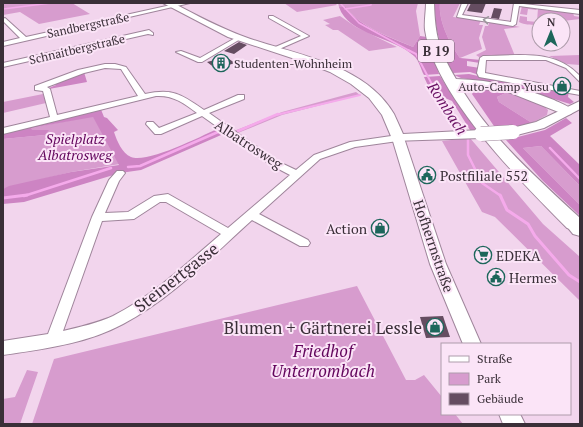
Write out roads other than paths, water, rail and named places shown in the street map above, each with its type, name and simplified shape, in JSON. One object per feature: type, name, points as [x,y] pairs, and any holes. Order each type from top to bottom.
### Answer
[{"type":"main road","name":"B 19","points":[[430,3],[429,23],[433,40],[440,59],[465,102],[507,154],[577,226]]},
{"type":"main road","name":"Hofherrnstraße","points":[[170,5],[239,38],[330,68],[363,87],[383,106],[394,125],[398,138]]},
{"type":"main road","points":[[452,82],[484,84],[517,90],[566,111]]},
{"type":"main road","points":[[465,102],[470,90],[484,84]]},
{"type":"main road","points":[[398,138],[513,132],[540,125],[580,104]]},
{"type":"street","name":"Sandbergstraße","points":[[3,44],[170,5],[187,3]]},
{"type":"street","points":[[466,3],[459,16],[513,24],[517,4],[580,12]]},
{"type":"street","points":[[271,17],[306,36],[275,49]]},
{"type":"street","points":[[5,20],[24,39]]},
{"type":"street","points":[[72,29],[77,35]]},
{"type":"street","name":"Schnaitbergstraße","points":[[3,65],[83,44],[149,32],[151,34]]},
{"type":"street","points":[[179,52],[200,61],[239,38]]},
{"type":"street","points":[[580,68],[568,67],[547,58],[483,58],[481,73],[482,75],[580,93]]},
{"type":"street","points":[[54,118],[46,89],[38,88],[95,68],[112,65],[124,68],[142,96]]},
{"type":"street","points":[[568,67],[580,80]]},
{"type":"street","name":"Albatrosweg","points":[[3,131],[142,96],[166,93],[183,99],[274,163],[296,174]]},
{"type":"street","name":"Albatrosweg","points":[[150,124],[158,132],[240,97]]},
{"type":"street","name":"Steinertgasse","points":[[3,348],[85,333],[118,320],[140,308],[166,289],[317,157],[337,148],[370,141],[398,138]]},
{"type":"street","name":"Hofherrnstraße","points":[[398,138],[438,264],[472,343]]},
{"type":"street","points":[[53,340],[98,217],[114,180],[120,173]]},
{"type":"street","name":"Steinertgasse","points":[[98,217],[130,216],[158,199],[168,198],[230,234]]},
{"type":"street","points":[[251,214],[304,243]]},
{"type":"street","points":[[510,415],[514,424]]},
{"type":"waterway","points":[[3,9],[51,3]]},
{"type":"waterway","name":"Rombach","points":[[340,3],[346,9]]},
{"type":"waterway","points":[[346,9],[371,5],[371,3]]},
{"type":"waterway","name":"Rombach","points":[[346,9],[359,23],[410,51]]},
{"type":"waterway","name":"Rombach","points":[[410,51],[416,54],[436,92],[451,115]]},
{"type":"waterway","points":[[276,115],[360,95]]},
{"type":"waterway","points":[[238,131],[278,114]]},
{"type":"waterway","name":"Rombach","points":[[451,114],[468,139],[468,155],[482,183],[500,195]]},
{"type":"waterway","points":[[128,167],[140,166],[218,132]]},
{"type":"waterway","points":[[550,148],[580,179]]},
{"type":"waterway","points":[[24,196],[111,168]]},
{"type":"waterway","points":[[3,198],[27,195]]},
{"type":"waterway","name":"Rombach","points":[[500,195],[507,210],[528,224],[535,236],[569,275],[580,282]]},
{"type":"place","name":"Studenten-Wohnheim","points":[[221,63]]},
{"type":"place","name":"Auto-Camp Yusu","points":[[562,86]]},
{"type":"place","name":"Postfiliale 552","points":[[427,175]]},
{"type":"place","name":"Action","points":[[380,228]]},
{"type":"place","name":"EDEKA","points":[[483,255]]},
{"type":"place","name":"Hermes","points":[[496,277]]},
{"type":"place","name":"Blumen + Gärtnerei Lessle","points":[[435,327]]},
{"type":"park label","name":"Spielplatz Albatrosweg","points":[[75,146]]},
{"type":"park label","name":"Friedhof Unterrombach","points":[[323,360]]}]
